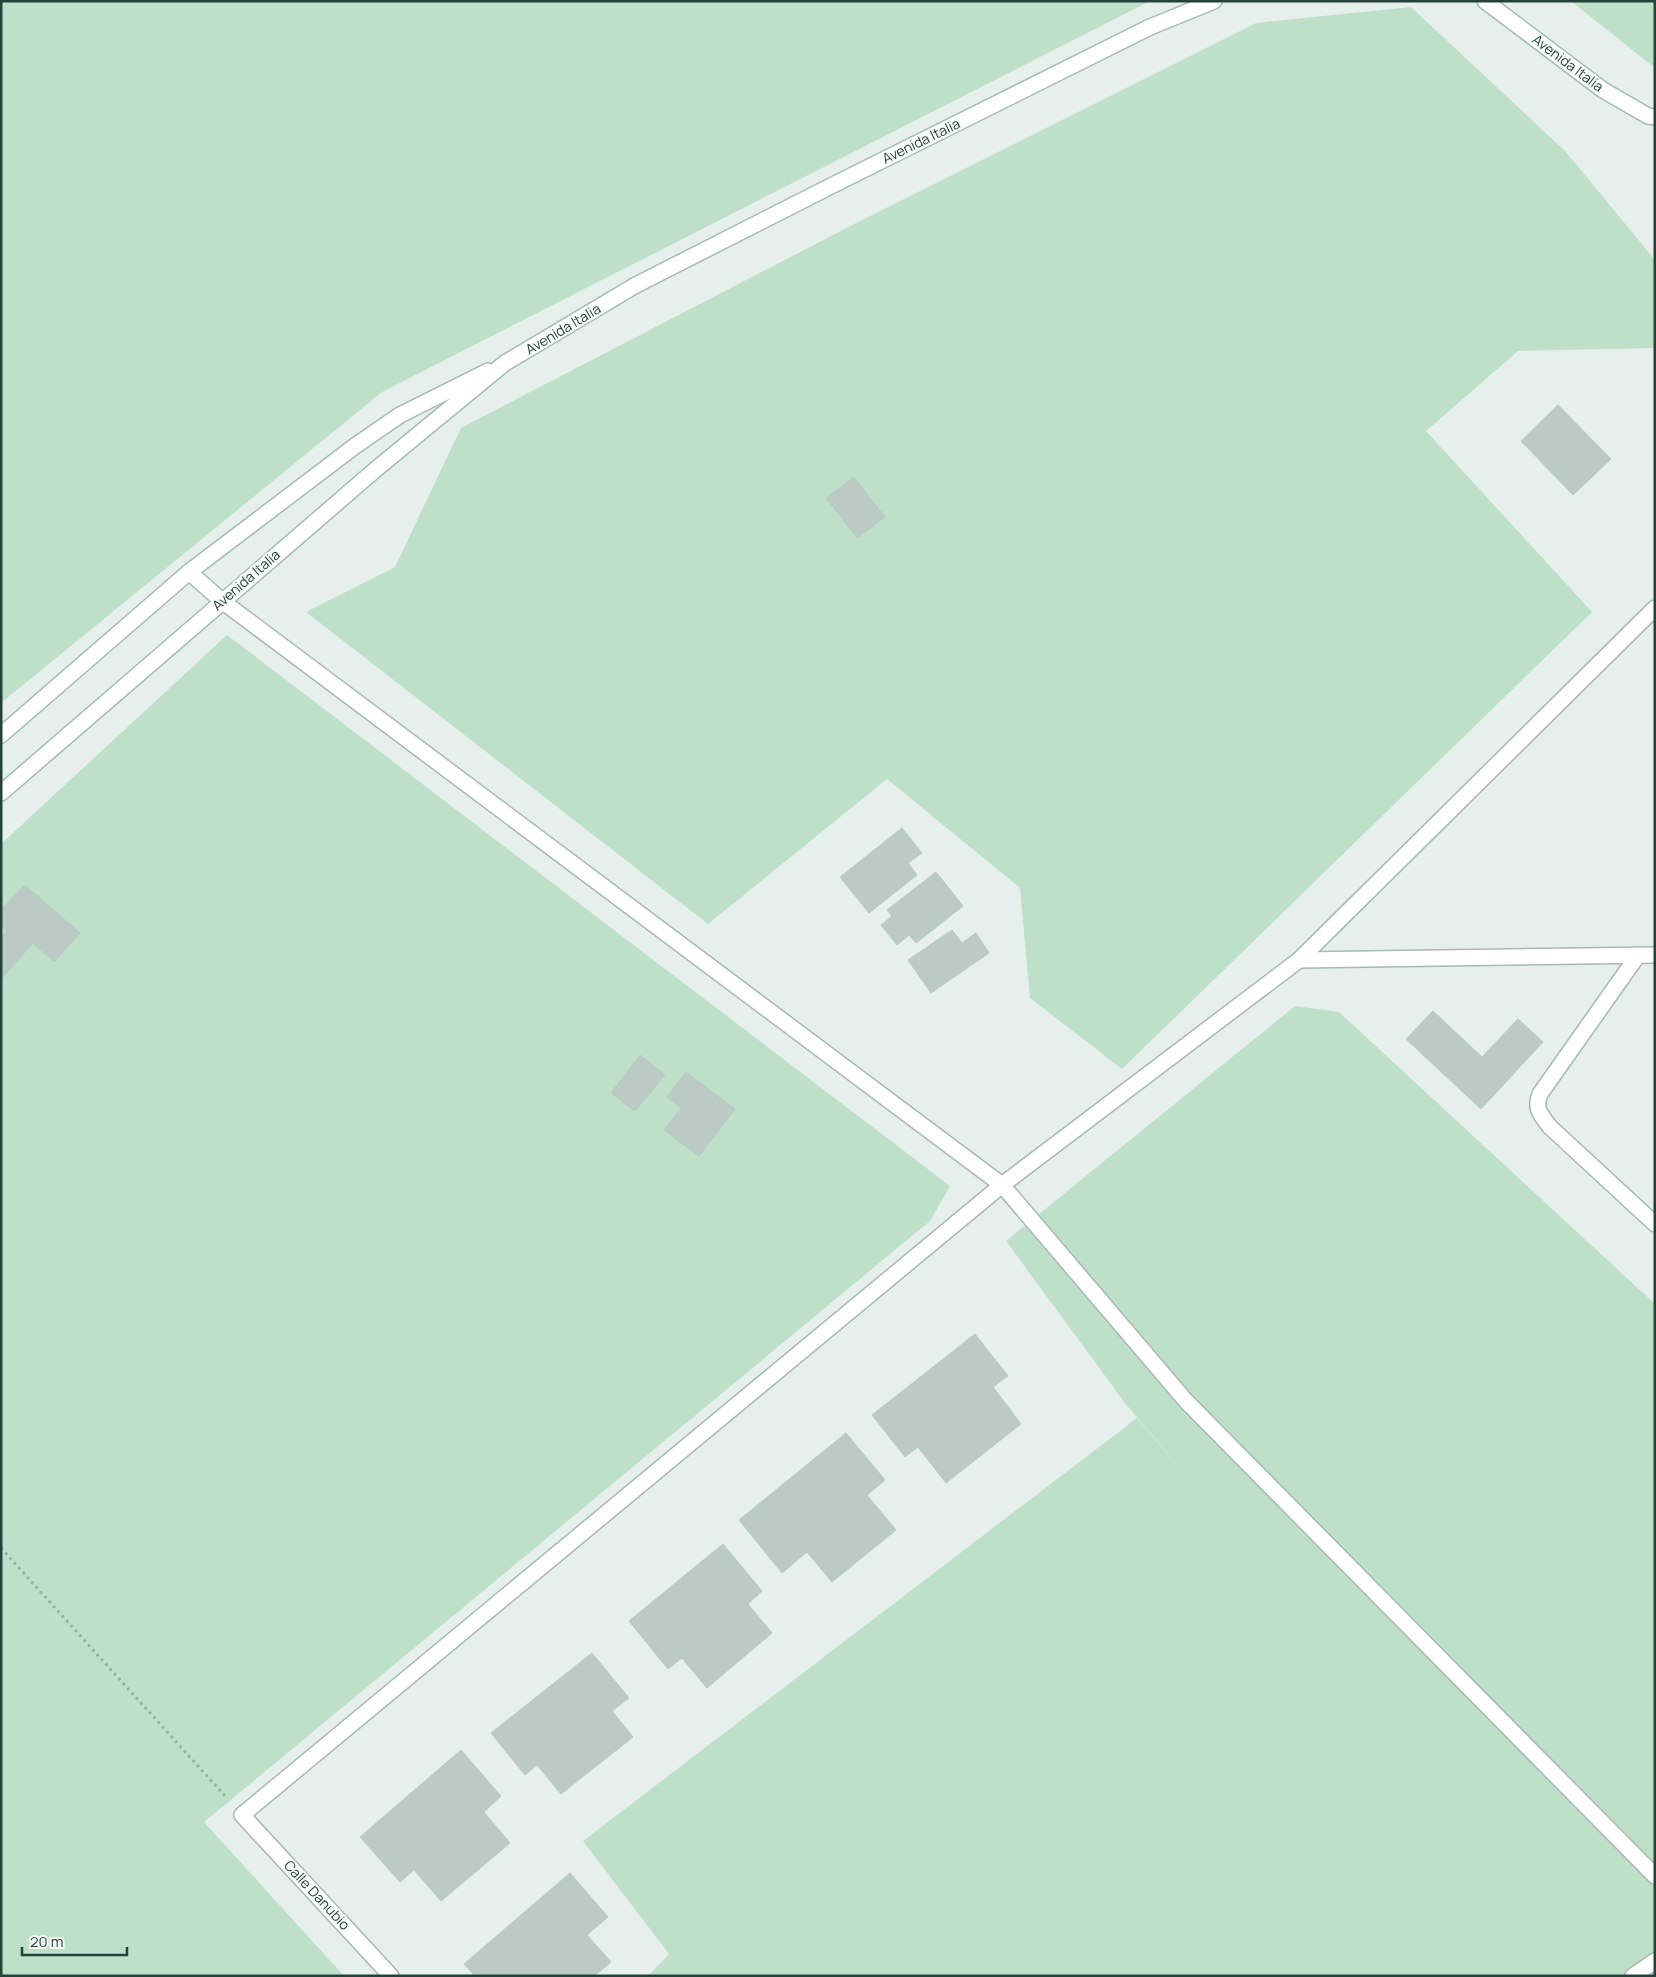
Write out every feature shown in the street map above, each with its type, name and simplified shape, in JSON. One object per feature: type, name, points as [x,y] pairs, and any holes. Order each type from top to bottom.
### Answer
[{"type":"street","name":"Avenida Italia","points":[[1,793],[382,464],[505,363],[636,285],[822,190],[1150,27],[1214,1]]},
{"type":"street","name":"Avenida Italia","points":[[1485,1],[1603,90],[1648,116],[1655,117]]},
{"type":"street","points":[[1,734],[189,572],[355,446],[400,415],[505,363]]},
{"type":"street","points":[[189,572],[222,601],[1002,1185],[1186,1402],[1655,1876]]},
{"type":"street","points":[[242,1814],[1002,1185],[1299,960],[1655,608]]},
{"type":"street","points":[[1299,960],[1655,954]]},
{"type":"street","points":[[1638,955],[1540,1094],[1537,1103],[1539,1111],[1550,1126],[1655,1224]]},
{"type":"street","name":"Calle Danubio","points":[[242,1814],[391,1976]]},
{"type":"street","points":[[1633,1976],[1655,1961]]},
{"type":"path","points":[[1,1548],[242,1814]]},
{"type":"green space","points":[[1,1],[1150,1],[382,392],[1,703]]},
{"type":"green space","points":[[1571,1],[1655,1],[1655,68]]},
{"type":"green space","points":[[1411,7],[1566,152],[1655,260],[1655,348],[1518,351],[1426,431],[1592,612],[1122,1069],[1030,998],[1020,888],[887,779],[708,924],[306,612],[395,567],[461,428],[860,221],[1256,23]]},
{"type":"green space","points":[[227,635],[950,1186],[930,1221],[204,1822],[344,1976],[1,1976],[1,844]]},
{"type":"green space","points":[[1295,1006],[1339,1012],[1655,1304],[1655,1976],[648,1976],[669,1954],[583,1841],[1137,1418],[1196,1487],[1125,1403],[1006,1241]]},
{"type":"building","points":[[1558,405],[1611,459],[1573,495],[1521,441]]},
{"type":"building","points":[[854,477],[885,517],[857,538],[826,498]]},
{"type":"building","points":[[902,828],[922,853],[908,863],[917,875],[869,913],[840,877]]},
{"type":"building","points":[[936,872],[963,906],[916,943],[909,935],[897,945],[881,925],[892,916],[887,910]]},
{"type":"building","points":[[25,885],[80,933],[54,962],[33,943],[1,979],[1,938],[7,931],[1,926],[1,910]]},
{"type":"building","points":[[952,930],[962,943],[976,933],[989,953],[931,993],[908,960]]},
{"type":"building","points":[[1433,1011],[1482,1057],[1518,1019],[1543,1042],[1481,1109],[1406,1039]]},
{"type":"building","points":[[640,1055],[665,1075],[635,1111],[611,1093]]},
{"type":"building","points":[[686,1072],[735,1109],[699,1156],[664,1130],[681,1108],[667,1097]]},
{"type":"building","points":[[975,1334],[1008,1376],[993,1387],[1021,1424],[946,1483],[918,1447],[905,1457],[872,1415]]},
{"type":"building","points":[[846,1433],[885,1480],[867,1495],[896,1530],[832,1582],[807,1552],[782,1573],[739,1520]]},
{"type":"building","points":[[723,1544],[762,1591],[748,1604],[772,1633],[707,1688],[682,1658],[668,1669],[629,1621]]},
{"type":"building","points":[[592,1653],[629,1698],[612,1711],[633,1737],[561,1794],[537,1765],[525,1775],[491,1733]]},
{"type":"building","points":[[461,1750],[501,1796],[484,1812],[510,1843],[441,1901],[414,1870],[400,1882],[360,1837]]},
{"type":"building","points":[[570,1873],[608,1917],[587,1935],[611,1962],[594,1976],[475,1976],[464,1964]]}]
